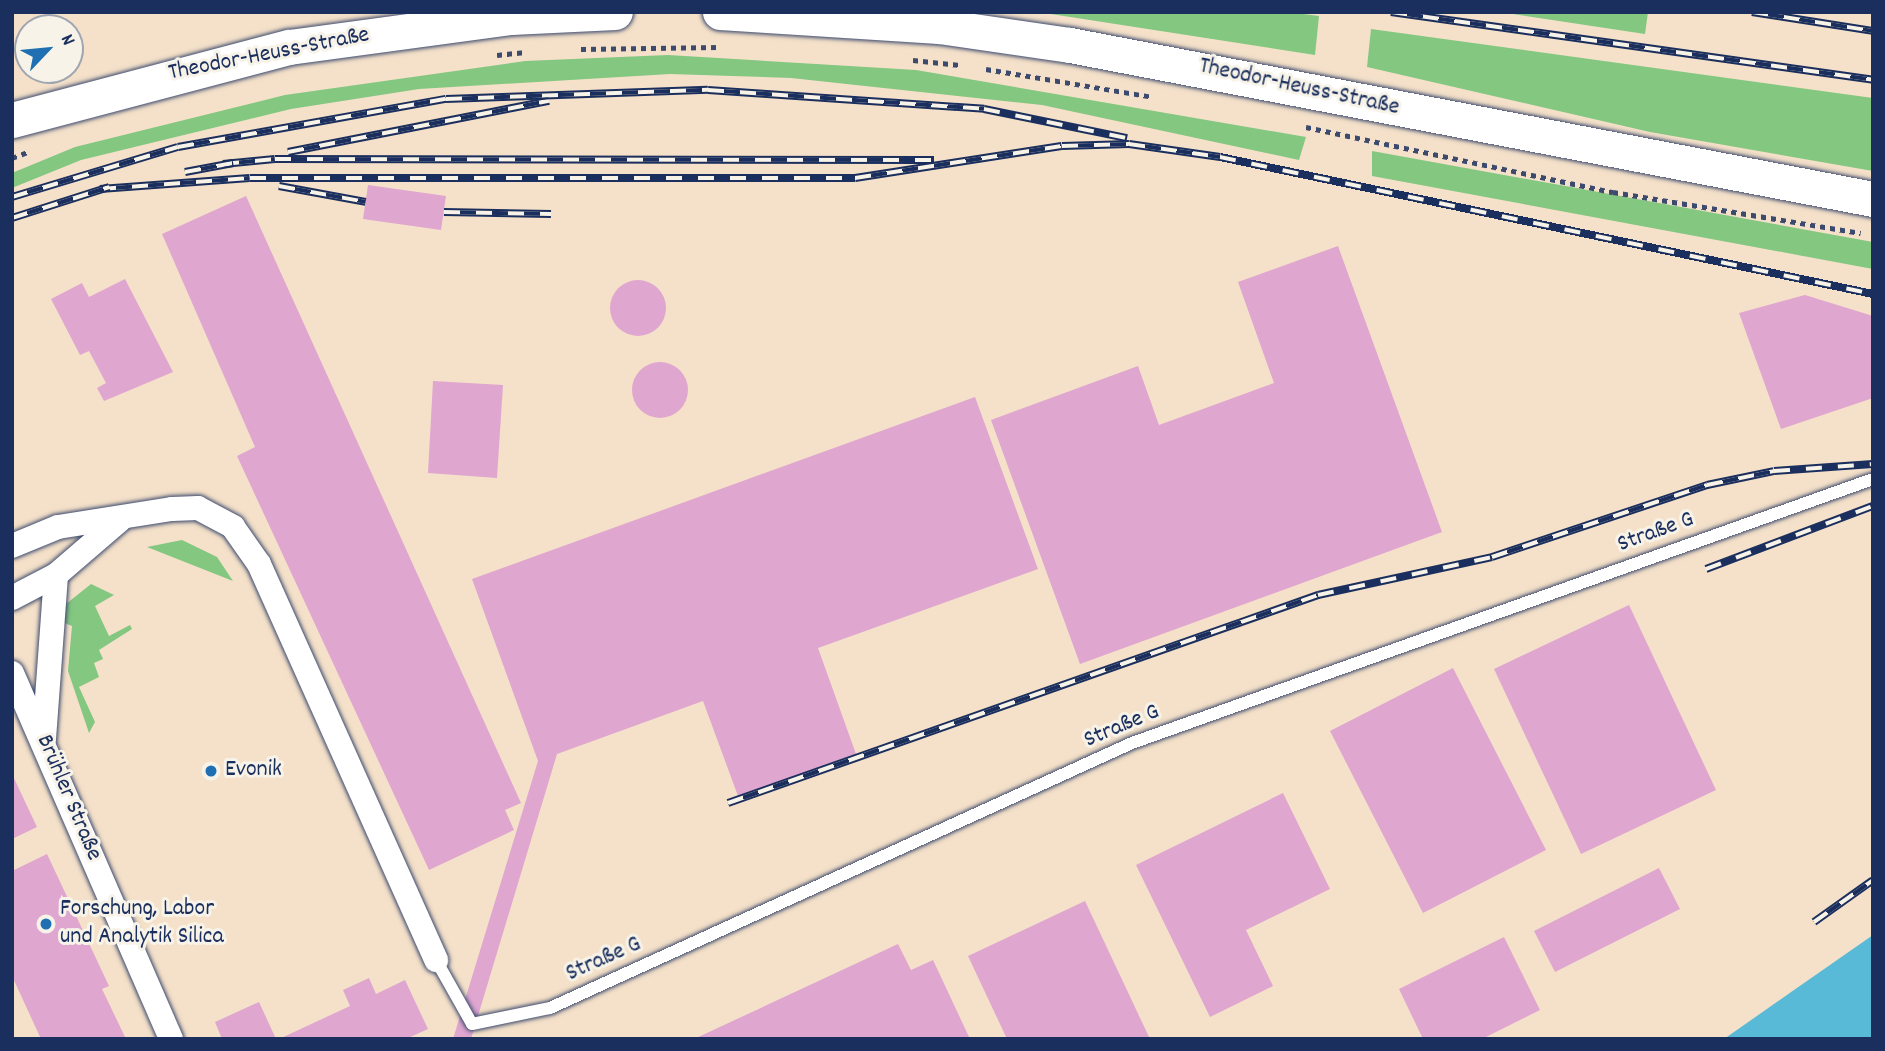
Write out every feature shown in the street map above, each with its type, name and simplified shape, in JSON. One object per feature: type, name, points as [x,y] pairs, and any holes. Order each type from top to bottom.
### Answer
[{"type":"main road","name":"Theodor-Heuss-Straße","points":[[12,120],[289,47],[511,17],[615,12]]},
{"type":"main road","name":"Theodor-Heuss-Straße","points":[[720,12],[939,26],[1070,45],[1873,198]]},
{"type":"street","points":[[12,546],[58,527],[198,508],[233,527],[245,543],[436,960]]},
{"type":"street","points":[[12,598],[55,575],[120,520]]},
{"type":"street","points":[[44,740],[55,575]]},
{"type":"street","name":"Brühler Straße","points":[[12,673],[44,740],[171,1039]]},
{"type":"lane","name":"Straße G","points":[[436,960],[472,1024],[550,1008],[1132,743],[1873,479]]},
{"type":"path","points":[[568,50],[731,48]]},
{"type":"path","points":[[488,56],[540,51]]},
{"type":"path","points":[[908,60],[1158,98]]},
{"type":"path","points":[[1301,126],[1613,192],[1873,234]]},
{"type":"path","points":[[12,158],[36,149]]},
{"type":"green space","points":[[1038,12],[1288,12],[1319,16],[1315,55]]},
{"type":"green space","points":[[1500,12],[1648,12],[1645,34]]},
{"type":"green space","points":[[1371,29],[1873,98],[1873,171],[1650,132],[1367,67]]},
{"type":"green space","points":[[668,55],[916,70],[1306,137],[1299,160],[1042,105],[791,78],[670,74],[419,89],[291,109],[81,160],[12,188],[12,173],[75,147],[285,95],[525,61]]},
{"type":"green space","points":[[1372,151],[1873,242],[1873,269],[1372,176]]},
{"type":"green space","points":[[182,540],[217,557],[233,581],[147,547]]},
{"type":"green space","points":[[91,584],[114,595],[95,606],[109,636],[130,625],[132,629],[99,650],[103,659],[94,663],[99,677],[79,687],[95,722],[89,733],[68,671],[72,626],[62,622],[66,604]]},
{"type":"water","points":[[1873,935],[1873,1039],[1724,1039],[1794,990]]},
{"type":"building","points":[[368,185],[446,196],[441,230],[363,219]]},
{"type":"building","points":[[246,196],[521,803],[505,810],[514,830],[429,870],[237,456],[255,447],[162,234]]},
{"type":"building","points":[[1338,246],[1442,532],[1080,664],[991,420],[1138,366],[1159,425],[1274,383],[1238,282]]},
{"type":"building","points":[[125,279],[173,372],[104,401],[97,388],[106,383],[89,351],[80,355],[51,299],[82,283],[89,297]]},
{"type":"building","points":[[633,280],[643,280],[658,288],[664,297],[664,319],[658,328],[643,336],[633,336],[615,324],[610,313],[610,303],[622,285]]},
{"type":"building","points":[[1805,295],[1873,316],[1873,398],[1781,429],[1739,313]]},
{"type":"building","points":[[655,362],[665,362],[680,370],[686,379],[686,401],[680,410],[665,418],[655,418],[637,406],[632,395],[632,385],[644,367]]},
{"type":"building","points":[[433,381],[503,385],[497,478],[428,473]]},
{"type":"building","points":[[975,397],[1038,569],[818,648],[856,754],[738,796],[703,701],[557,754],[471,1039],[453,1039],[538,761],[472,579]]},
{"type":"building","points":[[1629,605],[1716,790],[1581,854],[1494,669]]},
{"type":"building","points":[[1453,668],[1546,850],[1423,913],[1330,731]]},
{"type":"building","points":[[12,774],[37,827],[12,839]]},
{"type":"building","points":[[1283,793],[1330,889],[1246,930],[1273,986],[1210,1017],[1136,865]]},
{"type":"building","name":"Forschung, Labor und Analytik Silica","points":[[47,854],[109,986],[102,989],[126,1039],[41,1039],[12,976],[12,871]]},
{"type":"building","points":[[1659,868],[1680,909],[1555,972],[1534,931]]},
{"type":"building","points":[[1085,901],[1150,1039],[1007,1039],[968,956]]},
{"type":"building","points":[[1504,937],[1540,1010],[1482,1039],[1423,1039],[1399,989]]},
{"type":"building","points":[[898,944],[911,970],[933,960],[970,1039],[694,1039]]},
{"type":"building","points":[[369,978],[376,994],[405,980],[428,1029],[406,1039],[279,1039],[350,1006],[343,990]]},
{"type":"building","points":[[259,1002],[276,1039],[222,1039],[215,1022]]},
{"type":"railway","points":[[1391,12],[1873,80]]},
{"type":"railway","points":[[1752,12],[1873,31]]},
{"type":"railway","points":[[12,197],[178,147],[446,99],[708,90],[984,109],[1127,138]]},
{"type":"railway","points":[[288,152],[549,101]]},
{"type":"railway","points":[[100,189],[250,178],[855,178],[1062,146],[1129,144],[1220,157],[1873,294]]},
{"type":"railway","points":[[223,164],[275,159],[934,160]]},
{"type":"railway","points":[[185,172],[233,163]]},
{"type":"railway","points":[[279,186],[366,202]]},
{"type":"railway","points":[[12,218],[109,187]]},
{"type":"railway","points":[[444,212],[551,214]]},
{"type":"railway","points":[[728,803],[1318,595],[1492,557],[1707,485],[1774,471],[1873,464]]},
{"type":"railway","points":[[1706,569],[1873,506]]},
{"type":"railway","points":[[1814,922],[1873,880]]},
{"type":"place","name":"Evonik","points":[[211,771]]},
{"type":"place","name":"Forschung, Labor und Analytik Silica","points":[[46,924]]}]
